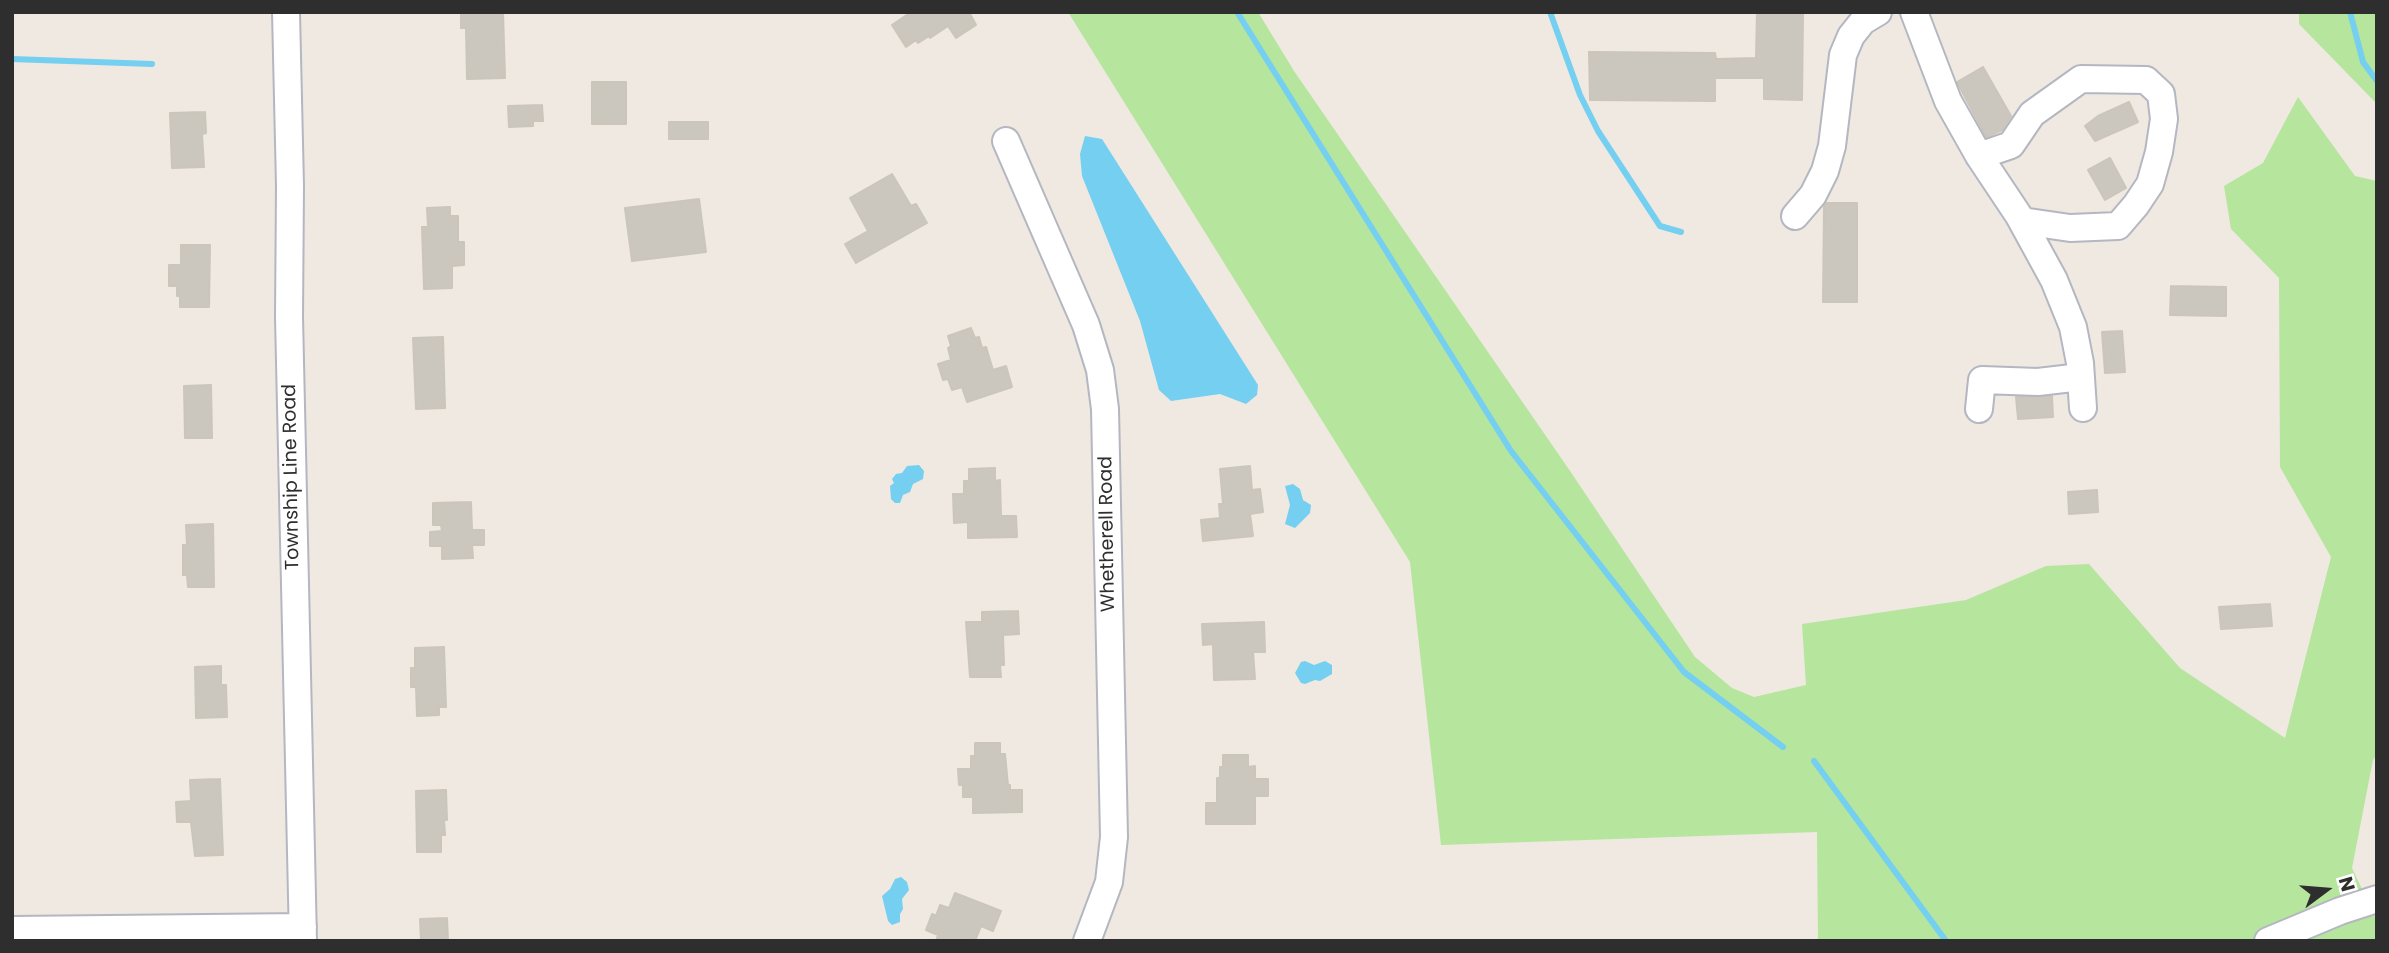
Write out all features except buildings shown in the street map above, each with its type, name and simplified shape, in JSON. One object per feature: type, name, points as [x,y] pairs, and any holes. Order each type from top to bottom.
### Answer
[{"type":"street","name":"Township Line Road","points":[[286,12],[290,186],[289,317],[303,934]]},
{"type":"street","points":[[1795,216],[1814,195],[1832,146],[1848,22],[1863,21],[1878,12]]},
{"type":"street","points":[[1914,12],[1948,101],[1979,156],[2022,221],[2054,280],[2073,327],[2083,408]]},
{"type":"street","points":[[1979,156],[2011,145],[2032,114],[2081,79],[2146,80],[2161,94],[2164,119],[2150,184],[2137,205],[2118,226],[2070,228],[2022,221]]},
{"type":"street","name":"Whetherell Road","points":[[1006,141],[1086,325],[1100,370],[1105,410],[1114,838],[1109,882],[1087,941]]},
{"type":"street","points":[[1979,409],[1982,380],[2038,382],[2081,377]]},
{"type":"street","points":[[2268,941],[2340,911],[2377,899]]},
{"type":"street","points":[[12,930],[303,934]]},
{"type":"green space","points":[[1068,12],[1258,12],[1294,71],[1695,657],[1732,688],[1754,697],[1806,685],[1802,624],[1966,600],[2046,566],[2089,564],[2180,668],[2285,738],[2331,557],[2280,467],[2279,278],[2231,229],[2224,186],[2263,163],[2298,97],[2355,176],[2377,181],[2377,755],[2373,760],[2352,868],[2377,921],[2377,941],[1818,941],[1817,832],[1441,845],[1410,562]]},
{"type":"green space","points":[[2299,12],[2377,12],[2377,104],[2299,24]]},
{"type":"water","points":[[1085,136],[1102,139],[1258,385],[1257,395],[1246,404],[1220,394],[1171,401],[1159,390],[1140,321],[1082,176],[1080,154]]},
{"type":"water","points":[[919,465],[924,471],[923,479],[913,484],[900,503],[895,503],[891,499],[890,486],[894,483],[892,479],[907,466]]},
{"type":"water","points":[[1293,484],[1300,489],[1303,500],[1311,505],[1310,513],[1295,528],[1285,524],[1290,505],[1285,486]]},
{"type":"water","points":[[1325,661],[1332,665],[1332,674],[1320,681],[1301,683],[1295,673],[1301,662],[1314,665]]},
{"type":"water","points":[[901,877],[907,882],[909,890],[902,899],[900,922],[892,925],[888,921],[882,896],[890,889],[895,879]]},
{"type":"waterway","points":[[1237,12],[1511,451],[1684,672],[1783,747]]},
{"type":"waterway","points":[[1550,12],[1580,95],[1598,131],[1660,226],[1681,232]]},
{"type":"waterway","points":[[2350,12],[2363,62],[2377,81]]},
{"type":"waterway","points":[[12,59],[152,64]]},
{"type":"waterway","points":[[1814,761],[1946,941]]}]
